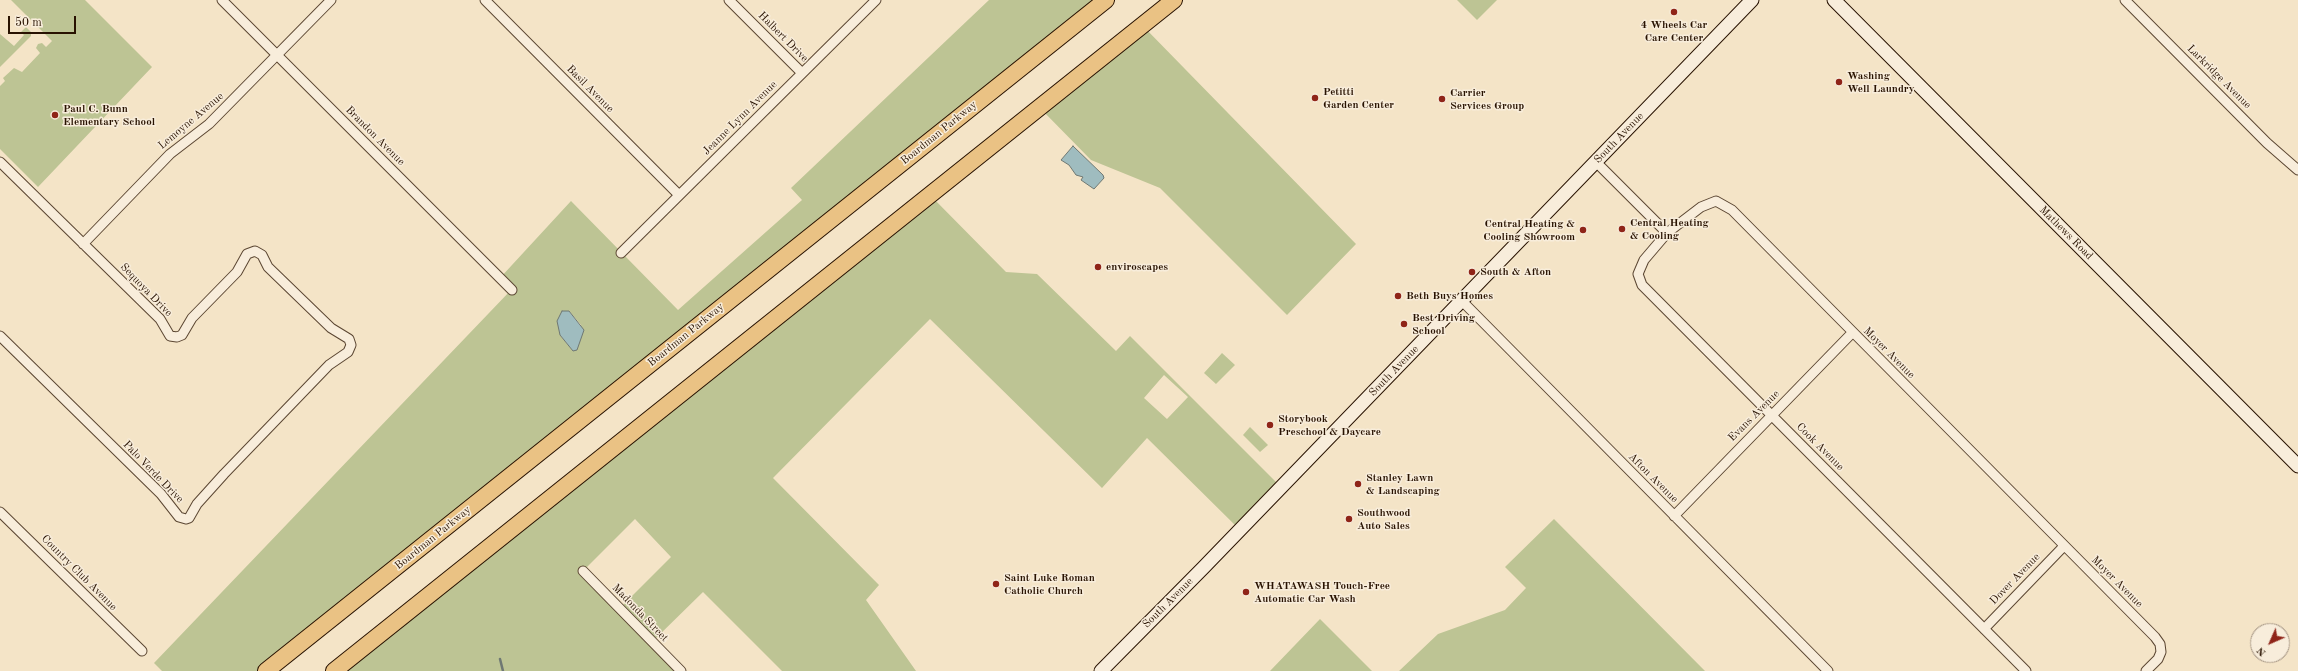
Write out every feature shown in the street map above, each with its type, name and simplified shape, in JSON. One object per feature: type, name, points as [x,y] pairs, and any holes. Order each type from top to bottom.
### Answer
[{"type":"highway","name":"Boardman Parkway","points":[[266,671],[1106,0]]},
{"type":"highway","points":[[334,671],[1174,0]]},
{"type":"main road","name":"South Avenue","points":[[1101,671],[1752,0]]},
{"type":"main road","name":"Mathews Road","points":[[1834,0],[2298,466]]},
{"type":"street","name":"Brandon Avenue","points":[[222,0],[512,290]]},
{"type":"street","name":"Lemoyne Avenue","points":[[83,244],[170,154],[209,124],[278,56],[331,0]]},
{"type":"street","name":"Basil Avenue","points":[[485,0],[679,195]]},
{"type":"street","name":"Halbert Drive","points":[[729,0],[802,73]]},
{"type":"street","name":"Jeanne Lynn Avenue","points":[[621,253],[876,0]]},
{"type":"street","name":"Larkridge Avenue","points":[[2125,0],[2267,143],[2298,170]]},
{"type":"street","name":"Sequoya Drive","points":[[0,162],[160,319],[168,333],[173,337],[182,335],[192,318],[237,272],[247,254],[254,251],[262,255],[268,267],[331,328],[349,339],[351,345]]},
{"type":"street","points":[[1596,162],[1668,233]]},
{"type":"street","name":"Moyer Avenue","points":[[1668,233],[1709,203],[1716,202],[1724,204],[2154,637],[2160,644],[2161,652],[2158,659],[2146,671]]},
{"type":"street","name":"Cook Avenue","points":[[1668,233],[1642,264],[1638,274],[1642,285],[2026,671]]},
{"type":"street","name":"Afton Avenue","points":[[1462,300],[1828,671]]},
{"type":"street","name":"Evans Avenue","points":[[1674,516],[1852,333]]},
{"type":"street","name":"Palo Verde Drive","points":[[0,336],[161,494],[179,517],[186,519],[189,518],[197,504],[329,366],[348,352],[351,345]]},
{"type":"street","name":"Country Club Avenue","points":[[0,512],[142,651]]},
{"type":"street","name":"Dover Avenue","points":[[1984,629],[2064,546]]},
{"type":"street","name":"Madonda Street","points":[[583,571],[681,671]]},
{"type":"green space","name":"Paul C. Bunn Elementary School","points":[[11,0],[85,0],[152,67],[38,187],[0,149],[0,86],[5,81],[3,78],[14,68],[22,72],[40,53],[36,48],[38,44],[42,43],[46,47],[52,41]]},
{"type":"green space","points":[[989,0],[1106,0],[266,671],[162,671],[154,663],[511,290],[500,278],[571,201],[678,310],[802,200],[791,188]],"holes":[[[569,311],[581,325],[573,351],[560,335]]]},
{"type":"green space","points":[[1457,0],[1497,0],[1477,20]]},
{"type":"green space","points":[[1142,25],[1356,244],[1287,315],[1160,188],[1091,160],[1039,107]]},
{"type":"green space","points":[[26,27],[31,32],[31,36],[0,67],[0,34],[14,46],[24,35],[21,32]]},
{"type":"green space","points":[[930,195],[1006,272],[1037,274],[1116,351],[1130,336],[1281,487],[1240,530],[1147,438],[1102,488],[930,319],[773,478],[879,585],[866,600],[916,671],[782,671],[703,592],[652,642],[681,671],[334,671]],"holes":[[[1164,375],[1188,397],[1167,419],[1144,398]],[[635,519],[671,557],[619,609],[583,571]]]},
{"type":"green space","points":[[1222,353],[1235,365],[1216,384],[1204,373]]},
{"type":"green space","points":[[1250,427],[1268,445],[1260,452],[1243,435]]},
{"type":"green space","points":[[1554,519],[1705,671],[1399,671],[1438,634],[1505,610],[1526,588],[1505,567]]},
{"type":"green space","points":[[1320,619],[1372,671],[1270,671]]},
{"type":"water","points":[[1073,146],[1103,175],[1104,178],[1094,189],[1081,180],[1083,177],[1076,175],[1069,165],[1061,160]]},
{"type":"water","points":[[562,311],[569,311],[584,330],[577,350],[573,351],[560,335],[557,321]]},
{"type":"waterway","points":[[500,659],[503,671]]},
{"type":"place","name":"4 Wheels Car Care Center","points":[[1674,12]]},
{"type":"place","name":"Washing Well Laundry","points":[[1839,82]]},
{"type":"place","name":"Petitti Garden Center","points":[[1315,98]]},
{"type":"place","name":"Carrier Services Group","points":[[1442,99]]},
{"type":"place","name":"Paul C. Bunn Elementary School","points":[[55,115]]},
{"type":"place","name":"Central Heating & Cooling","points":[[1622,229]]},
{"type":"place","name":"Central Heating & Cooling Showroom","points":[[1583,230]]},
{"type":"place","name":"enviroscapes","points":[[1098,267]]},
{"type":"place","name":"South & Afton","points":[[1472,272]]},
{"type":"place","name":"Beth Buys Homes","points":[[1398,296]]},
{"type":"place","name":"Best Driving School","points":[[1404,324]]},
{"type":"place","name":"Storybook Preschool & Daycare","points":[[1270,425]]},
{"type":"place","name":"Stanley Lawn & Landscaping","points":[[1358,484]]},
{"type":"place","name":"Southwood Auto Sales","points":[[1349,519]]},
{"type":"place","name":"Saint Luke Roman Catholic Church","points":[[996,584]]},
{"type":"place","name":"WHATAWASH Touch-Free Automatic Car Wash","points":[[1246,592]]}]
